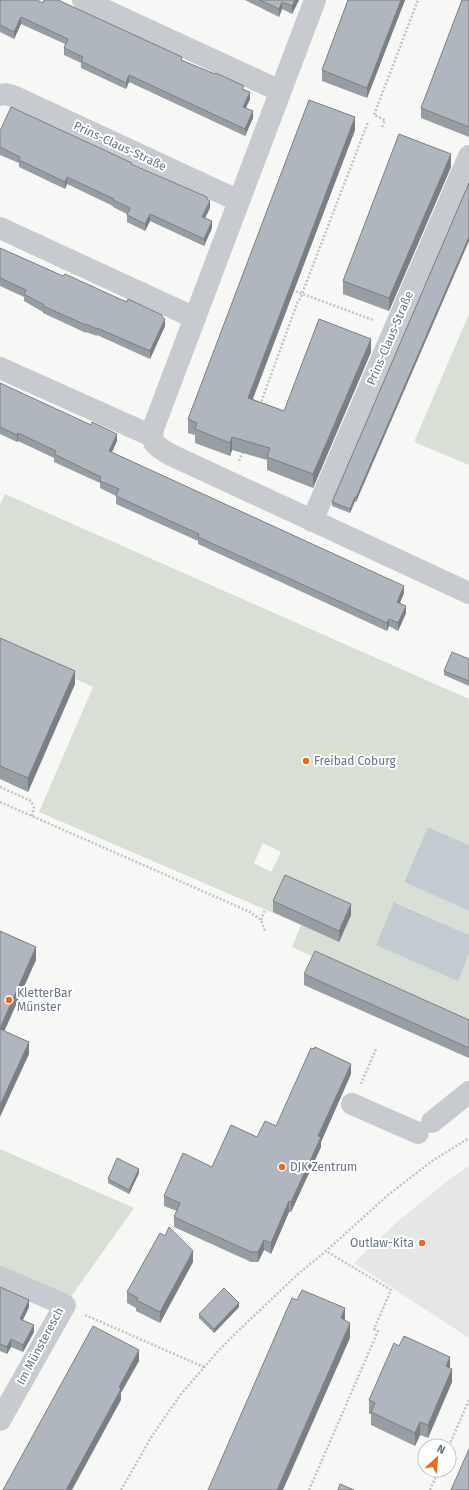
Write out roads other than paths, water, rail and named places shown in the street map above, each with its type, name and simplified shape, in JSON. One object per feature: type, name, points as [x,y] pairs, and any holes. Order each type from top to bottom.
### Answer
[{"type":"street","points":[[83,0],[280,91]]},
{"type":"street","points":[[152,436],[154,426],[315,0]]},
{"type":"street","name":"Prins-Claus-Straße","points":[[0,95],[6,94],[13,96],[239,201]]},
{"type":"street","name":"Prins-Claus-Straße","points":[[312,521],[469,156]]},
{"type":"street","points":[[0,228],[195,318]]},
{"type":"street","points":[[0,368],[152,436],[158,447],[169,454],[469,593]]},
{"type":"street","points":[[352,1104],[425,1127],[469,1092]]},
{"type":"street","name":"Im Münsteresch","points":[[0,1276],[65,1305],[3,1410]]},
{"type":"place","name":"Freibad Coburg","points":[[306,761]]},
{"type":"place","name":"KletterBar Münster","points":[[9,1000]]},
{"type":"place","name":"DJK Zentrum","points":[[282,1167]]},
{"type":"place","name":"Outlaw-Kita","points":[[422,1243]]}]
